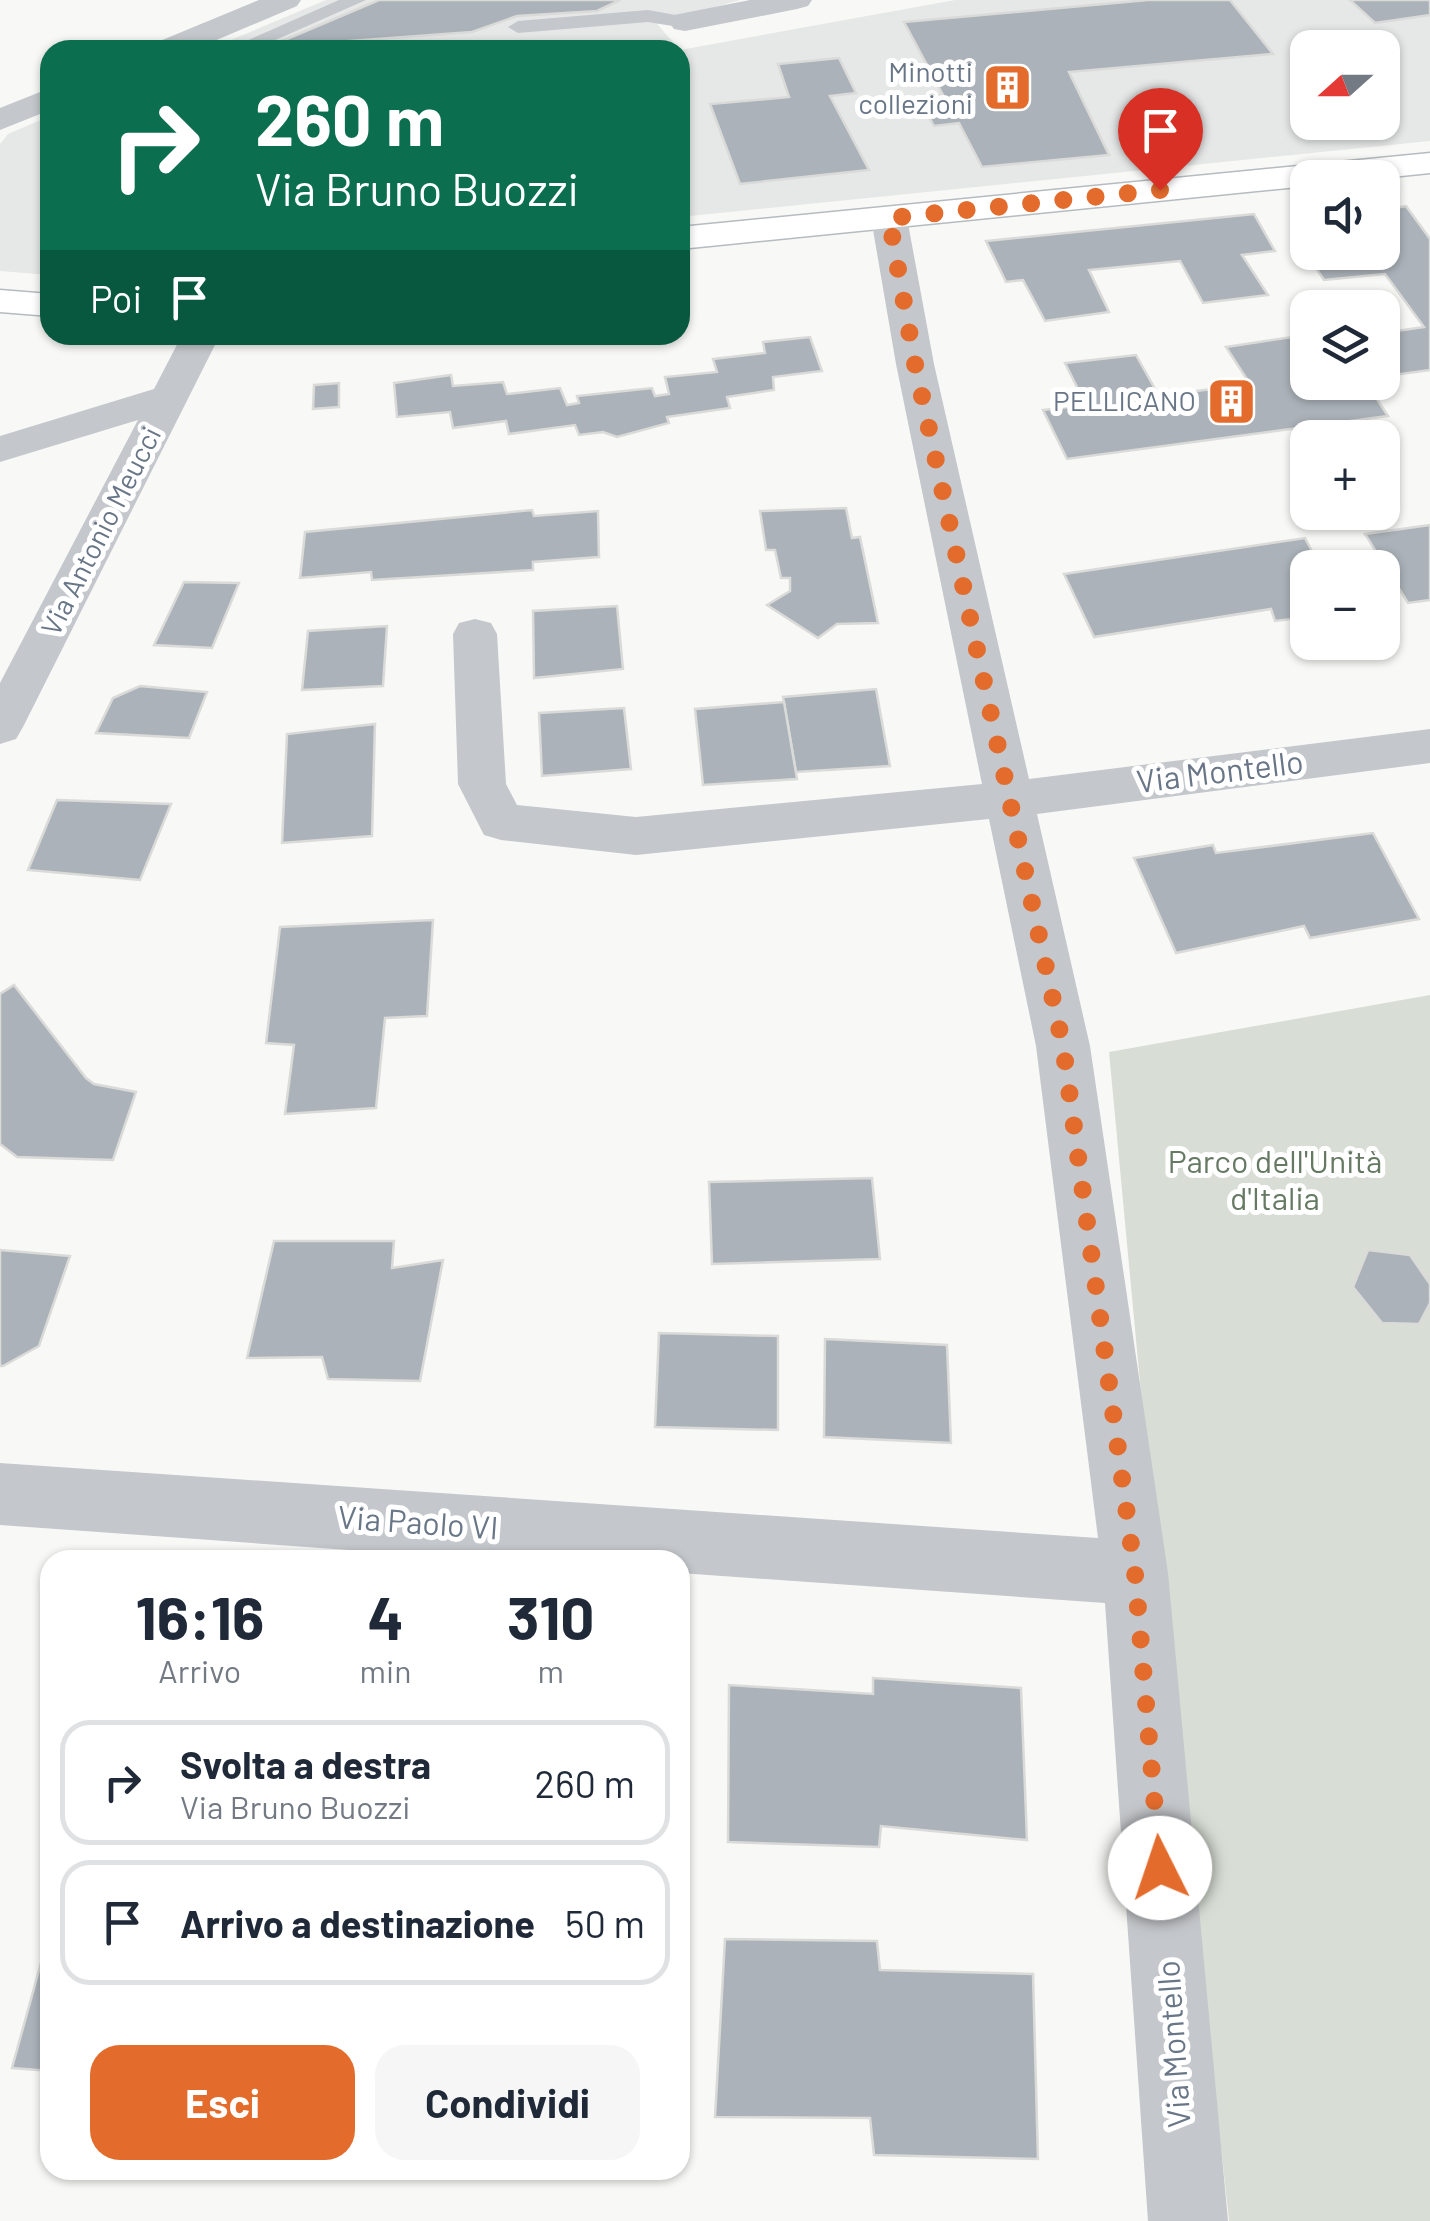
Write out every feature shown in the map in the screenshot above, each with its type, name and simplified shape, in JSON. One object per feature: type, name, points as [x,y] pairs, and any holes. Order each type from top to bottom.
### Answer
[{"type":"street","points":[[190,40],[286,0]]},
{"type":"street","points":[[686,22],[797,0]]},
{"type":"street","points":[[0,120],[40,102]]},
{"type":"street","points":[[690,237],[1430,162]]},
{"type":"street","name":"Via Montello","points":[[889,218],[915,364],[1063,1046],[1135,1573],[1188,2221]]},
{"type":"street","points":[[0,301],[40,305]]},
{"type":"street","name":"Via Antonio Meucci","points":[[0,727],[196,345]]},
{"type":"street","points":[[0,448],[170,397]]},
{"type":"street","points":[[475,634],[482,784],[502,822],[636,836],[1010,799]]},
{"type":"street","name":"Via Montello","points":[[1010,799],[1430,746]]},
{"type":"street","name":"Via Paolo VI","points":[[0,1494],[1135,1573]]},
{"type":"lane","points":[[260,40],[356,0]]},
{"type":"lane","points":[[518,27],[648,16],[686,22]]},
{"type":"shaded area","points":[[326,0],[740,0],[657,24],[671,40],[231,40]]},
{"type":"shaded area","points":[[955,0],[1430,0],[1430,141],[690,216],[690,48]]},
{"type":"shaded area","points":[[40,120],[40,274],[0,271],[0,144],[8,134]]},
{"type":"green space","name":"Parco dell'Unità d'Italia","points":[[1430,995],[1430,2221],[1229,2221],[1148,1468],[1109,1052]]},
{"type":"building","points":[[379,0],[620,0],[597,11],[517,16],[472,32],[363,40],[285,40]]},
{"type":"building","name":"Minotti collezioni","points":[[1148,0],[1230,0],[1273,54],[1069,72],[1109,155],[982,167],[959,123],[934,126],[918,97],[943,95],[904,22]]},
{"type":"building","points":[[1350,0],[1430,0],[1430,15],[1375,23]]},
{"type":"building","points":[[839,58],[856,93],[830,96],[869,170],[740,184],[710,104],[789,97],[778,64]]},
{"type":"building","points":[[1406,206],[1430,239],[1430,370],[1400,374],[1400,330],[1424,327],[1400,290],[1385,274],[1324,280],[1317,270],[1400,270],[1400,207]]},
{"type":"building","name":"PELLICANO","points":[[1254,214],[1275,251],[1242,255],[1268,295],[1203,303],[1180,261],[1089,270],[1109,312],[1045,321],[1023,280],[1006,282],[986,241]]},
{"type":"building","points":[[810,337],[822,371],[773,377],[774,390],[727,397],[730,408],[667,417],[669,423],[617,437],[603,432],[579,435],[575,425],[509,434],[506,421],[453,428],[450,412],[397,417],[394,383],[451,375],[453,386],[503,382],[507,394],[560,388],[567,405],[579,403],[577,396],[652,388],[655,396],[669,394],[665,377],[717,372],[713,359],[765,353],[763,342]]},
{"type":"building","name":"PELLICANO","points":[[1290,337],[1290,400],[1378,400],[1388,416],[1290,420],[1290,429],[1067,459],[1043,410],[1086,405],[1065,363],[1136,355],[1159,396],[1250,384],[1226,347]]},
{"type":"building","points":[[339,383],[339,407],[313,409],[314,385]]},
{"type":"building","points":[[846,508],[852,538],[860,537],[878,623],[837,624],[818,638],[767,605],[790,591],[790,578],[781,578],[775,550],[766,550],[760,511]]},
{"type":"building","points":[[532,510],[534,516],[598,511],[599,557],[533,562],[533,570],[372,580],[371,572],[300,578],[305,532]]},
{"type":"building","points":[[1430,525],[1430,600],[1408,603],[1400,590],[1400,550],[1375,550],[1365,534]]},
{"type":"building","points":[[1305,538],[1311,550],[1290,550],[1290,619],[1275,621],[1271,609],[1094,637],[1064,574]]},
{"type":"building","points":[[184,582],[239,583],[212,648],[154,645]]},
{"type":"building","points":[[617,606],[623,669],[534,678],[533,611]]},
{"type":"building","points":[[387,626],[383,686],[302,690],[308,631]]},
{"type":"building","points":[[140,686],[207,692],[189,738],[96,733],[113,698]]},
{"type":"building","points":[[876,689],[890,766],[796,772],[783,697]]},
{"type":"building","points":[[784,702],[797,779],[703,785],[695,709]]},
{"type":"building","points":[[624,708],[631,769],[542,776],[539,713]]},
{"type":"building","points":[[375,724],[372,836],[282,843],[287,734]]},
{"type":"building","points":[[57,800],[171,804],[140,880],[28,870]]},
{"type":"building","points":[[1373,833],[1419,919],[1310,938],[1304,926],[1176,953],[1134,858],[1213,845],[1216,853]]},
{"type":"building","points":[[433,920],[427,1016],[385,1018],[376,1108],[285,1114],[294,1045],[266,1043],[280,927]]},
{"type":"building","points":[[14,985],[86,1078],[94,1084],[136,1092],[113,1160],[17,1157],[0,1144],[0,994]]},
{"type":"building","points":[[872,1178],[880,1259],[712,1264],[709,1182]]},
{"type":"building","points":[[274,1241],[394,1241],[392,1268],[443,1260],[420,1381],[328,1379],[322,1357],[247,1358]]},
{"type":"building","points":[[0,1250],[70,1256],[39,1346],[3,1366],[0,1366]]},
{"type":"building","points":[[1368,1250],[1410,1255],[1430,1284],[1430,1303],[1419,1324],[1382,1323],[1353,1287]]},
{"type":"building","points":[[659,1333],[778,1336],[778,1430],[655,1427]]},
{"type":"building","points":[[825,1339],[947,1345],[951,1443],[824,1437]]},
{"type":"building","points":[[873,1678],[1021,1688],[1027,1840],[881,1826],[879,1847],[728,1842],[729,1685],[873,1694]]},
{"type":"building","points":[[725,1939],[877,1941],[880,1970],[1033,1974],[1038,2159],[874,2155],[870,2118],[715,2117]]},
{"type":"building","points":[[40,1966],[40,2070],[12,2068]]},
{"type":"place","name":"Minotti collezioni","points":[[1008,88]]},
{"type":"place","name":"PELLICANO","points":[[1231,401]]},
{"type":"route","points":[[1160,190],[889,218],[915,364],[1063,1046],[1135,1573],[1160,1868]]}]
